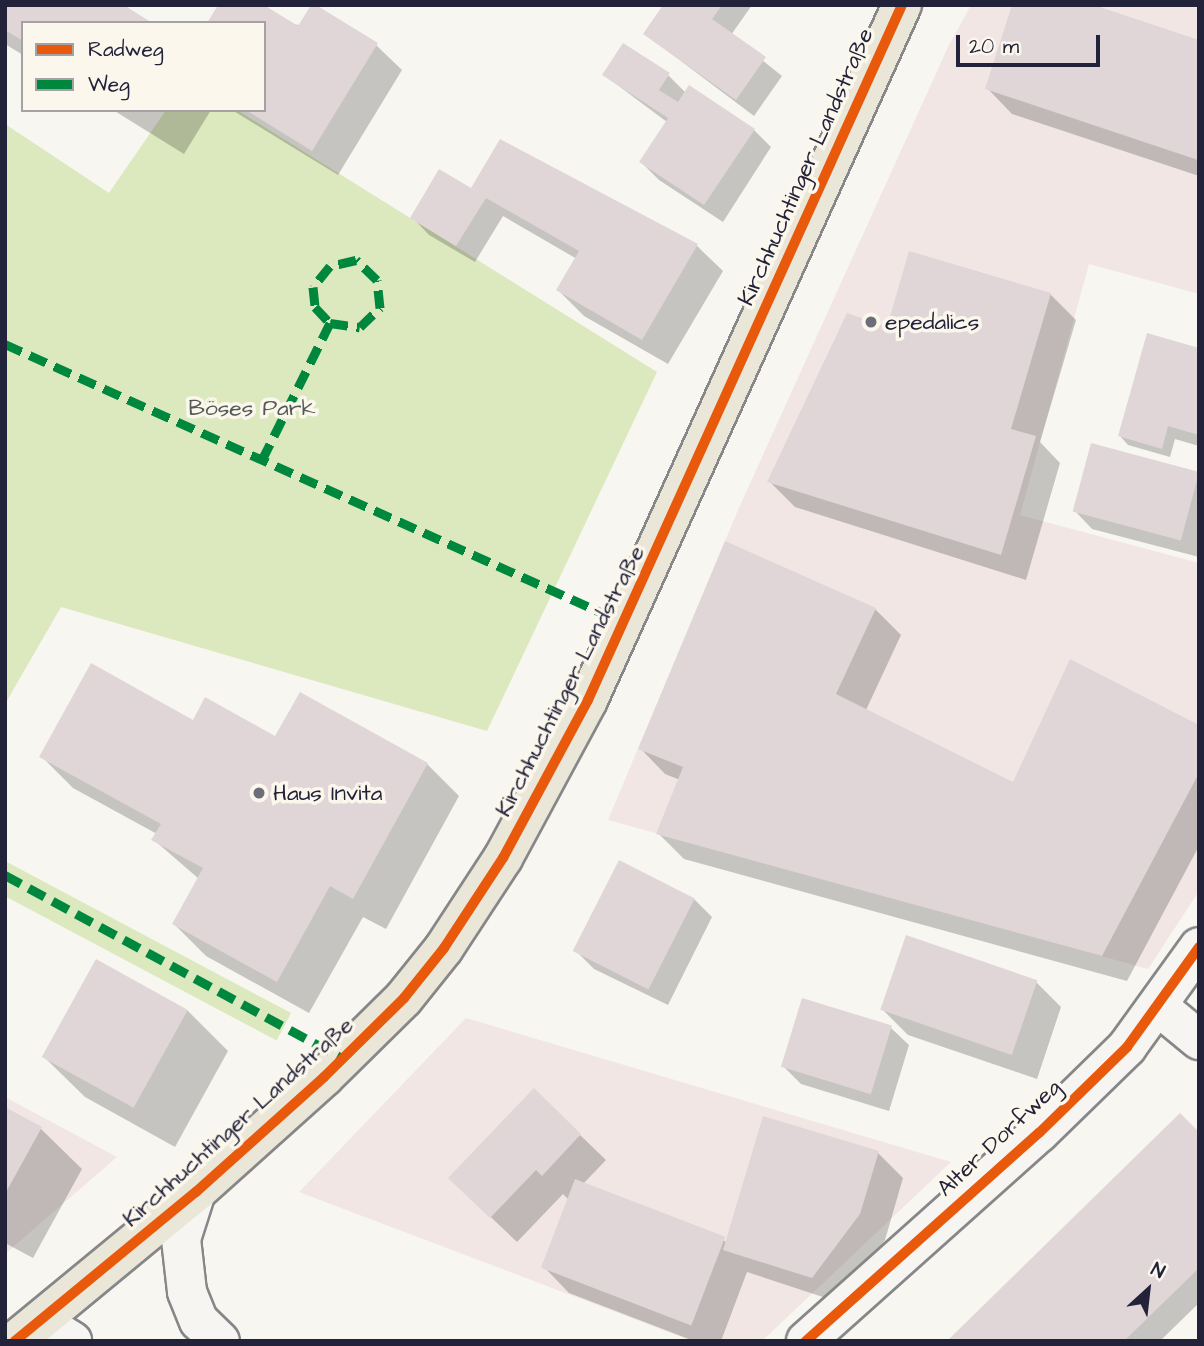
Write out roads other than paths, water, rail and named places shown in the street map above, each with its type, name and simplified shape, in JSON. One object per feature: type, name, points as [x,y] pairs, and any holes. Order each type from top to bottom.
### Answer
[{"type":"main road","name":"Kirchhuchtinger Landstraße","points":[[28,1331],[196,1192],[344,1059],[404,998],[444,948],[503,858],[561,756],[658,552],[902,5]]},
{"type":"street","name":"Alter Dorfweg","points":[[806,1341],[1038,1133],[1127,1047],[1159,1007],[1199,947]]},
{"type":"street","points":[[1159,1007],[1199,1040]]},
{"type":"street","points":[[196,1192],[181,1239],[187,1292],[199,1321],[220,1341]]},
{"type":"street","points":[[28,1331],[72,1341]]},
{"type":"place","name":"epedalics","points":[[871,322]]},
{"type":"place","name":"Haus Invita","points":[[259,793]]},
{"type":"park label","name":"Böses Park","points":[[252,408]]}]
